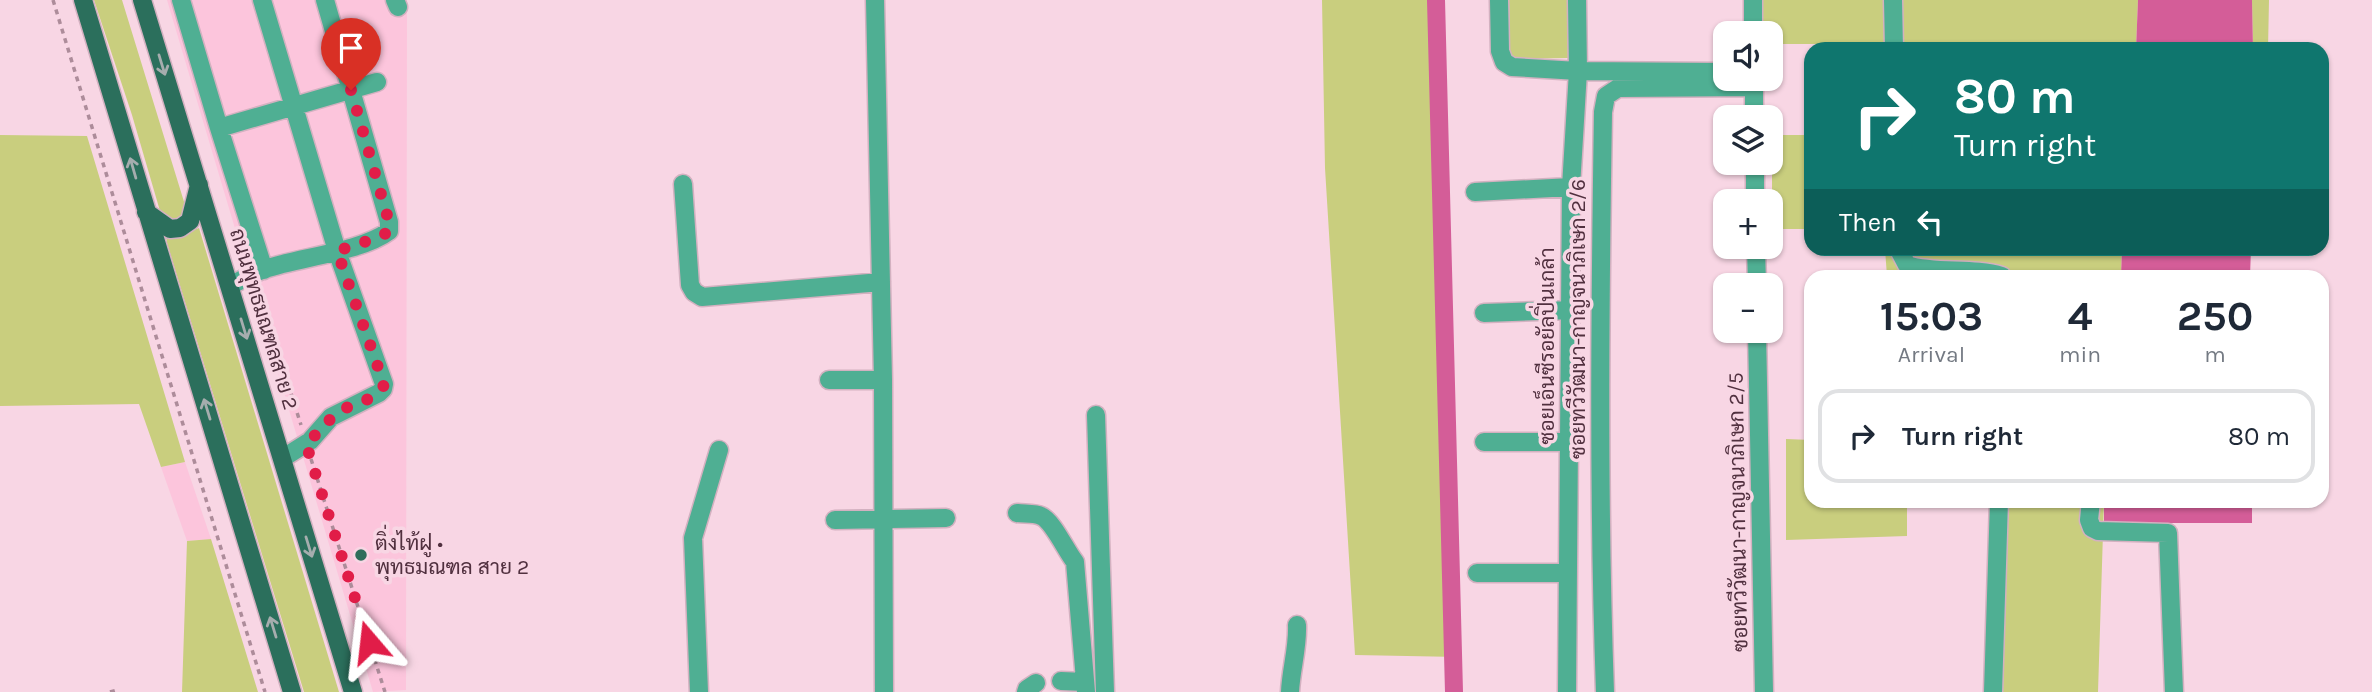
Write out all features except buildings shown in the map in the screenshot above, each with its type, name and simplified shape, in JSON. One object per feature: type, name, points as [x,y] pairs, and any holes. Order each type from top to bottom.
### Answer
[{"type":"main road","points":[[83,0],[292,692]]},
{"type":"main road","name":"ถนนพุทธมณฑลสาย 2","points":[[142,0],[353,692]]},
{"type":"main road","points":[[146,212],[170,229],[180,228],[190,221],[199,185]]},
{"type":"street","points":[[181,0],[259,272]]},
{"type":"street","points":[[262,0],[337,251],[384,384],[379,393],[331,417],[306,444],[283,458]]},
{"type":"street","points":[[231,285],[259,272],[337,251],[382,236],[389,231],[389,222],[325,0]]},
{"type":"street","points":[[874,0],[883,380],[884,692]]},
{"type":"street","points":[[1499,0],[1500,51],[1504,62],[1512,67],[1578,71],[1713,72]]},
{"type":"street","name":"ซอยเอ็นซีรอยัลปิ่นเกล้า","points":[[1567,692],[1571,187],[1578,71],[1577,0]]},
{"type":"street","points":[[1754,0],[1754,21]]},
{"type":"street","points":[[1893,0],[1894,42]]},
{"type":"street","points":[[219,128],[377,82]]},
{"type":"street","name":"ซอยทวีวัฒนา-กาญจนาภิเษก 2/6","points":[[1605,692],[1599,338],[1603,112],[1606,96],[1618,88],[1713,85]]},
{"type":"street","points":[[683,184],[690,285],[694,292],[702,297],[881,282]]},
{"type":"street","points":[[1475,192],[1571,187]]},
{"type":"street","points":[[1902,256],[1907,265],[1922,270]]},
{"type":"street","points":[[1484,313],[1570,310]]},
{"type":"street","name":"ซอยทวีวัฒนา-กาญจนาภิเษก 2/5","points":[[1757,343],[1764,692]]},
{"type":"street","points":[[829,380],[883,380]]},
{"type":"street","points":[[1096,415],[1105,692]]},
{"type":"street","points":[[1485,442],[1569,442]]},
{"type":"street","points":[[699,692],[693,538],[719,450]]},
{"type":"street","points":[[1993,692],[1999,508]]},
{"type":"street","points":[[2090,508],[2089,520],[2092,528],[2098,531],[2168,533],[2174,692]]},
{"type":"street","points":[[1017,513],[1041,516],[1053,527],[1064,549],[1075,562],[1085,687],[1060,681]]},
{"type":"street","points":[[835,520],[946,518]]},
{"type":"street","points":[[1477,573],[1568,573]]},
{"type":"street","points":[[1290,692],[1291,672],[1298,644],[1297,625]]},
{"type":"path","points":[[53,0],[265,692]]},
{"type":"path","points":[[259,272],[306,444],[385,692]]},
{"type":"path","points":[[110,692],[117,690]]},
{"type":"shaded area","points":[[167,0],[407,0],[406,690],[373,692]]},
{"type":"shaded area","points":[[2138,0],[2252,0],[2253,42],[2136,42]]},
{"type":"shaded area","points":[[2122,256],[2251,256],[2250,270],[2121,270]]},
{"type":"shaded area","points":[[185,462],[211,539],[187,541],[161,467]]},
{"type":"shaded area","points":[[2104,508],[2252,508],[2252,523],[2104,523]]},
{"type":"green space","points":[[94,0],[122,0],[185,205],[183,215],[174,220],[160,211]]},
{"type":"green space","points":[[1322,0],[1439,0],[1459,657],[1355,655],[1325,168]]},
{"type":"green space","points":[[1509,0],[1567,0],[1568,58],[1510,59]]},
{"type":"green space","points":[[1747,0],[2138,0],[2136,42],[1783,44],[1783,21],[1747,21]]},
{"type":"green space","points":[[2252,0],[2269,0],[2268,42],[2253,42]]},
{"type":"green space","points":[[0,135],[87,136],[185,462],[161,467],[139,404],[0,406]]},
{"type":"green space","points":[[1783,135],[1804,135],[1804,229],[1783,229],[1783,189],[1772,189],[1772,175],[1783,175]]},
{"type":"green space","points":[[199,228],[339,692],[304,692],[167,243],[166,236],[178,236]]},
{"type":"green space","points":[[1886,256],[2122,256],[2121,270],[1887,270]]},
{"type":"green space","points":[[1786,439],[1804,440],[1804,508],[1907,508],[1907,536],[1786,540]]},
{"type":"green space","points":[[2008,508],[2104,508],[2098,692],[2003,692]]},
{"type":"green space","points":[[211,539],[258,692],[182,692],[187,541]]},
{"type":"waterway","points":[[1436,0],[1454,692]]},
{"type":"place","name":"ติ่งไท้ฝู • พุทธมณฑล สาย 2","points":[[361,555]]},
{"type":"route","points":[[351,90],[389,222],[389,231],[382,236],[337,251],[384,384],[379,393],[331,417],[306,444],[369,642]]}]
